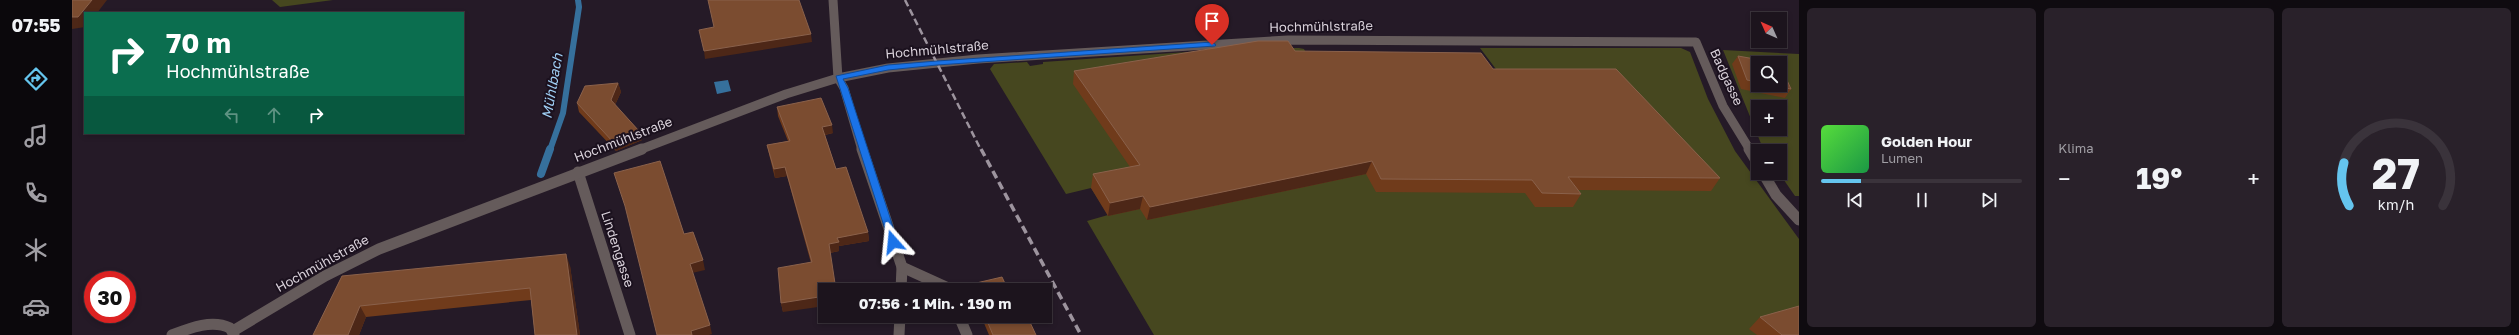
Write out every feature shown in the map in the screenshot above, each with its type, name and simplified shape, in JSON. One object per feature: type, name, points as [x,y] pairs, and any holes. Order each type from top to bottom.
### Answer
[{"type":"street","points":[[834,0],[838,78],[844,88],[850,113],[902,267],[901,283]]},
{"type":"street","name":"Hochmühlstraße","points":[[172,335],[185,329],[207,324],[226,326],[234,333],[325,276],[379,249],[786,94],[838,78],[888,68],[964,61],[1288,40],[1696,42]]},
{"type":"street","name":"Badgasse","points":[[1696,42],[1723,106],[1751,152]]},
{"type":"street","name":"Lindengasse","points":[[578,172],[630,335]]},
{"type":"street","points":[[1767,180],[1776,195],[1799,220]]},
{"type":"street","points":[[902,267],[937,283]]},
{"type":"street","points":[[899,335],[900,323]]},
{"type":"street","points":[[962,323],[967,335]]},
{"type":"shaded area","points":[[272,0],[333,0],[280,7]]},
{"type":"shaded area","points":[[1245,48],[1299,48],[1304,49],[1311,63],[1505,81],[1480,48],[1681,48],[1690,52],[1708,99],[1735,151],[1751,173],[1751,180],[1756,180],[1799,239],[1799,335],[1154,335],[1087,221],[1108,215],[1091,188],[1066,194],[990,69],[994,64],[1027,62],[1030,66],[1043,64],[1043,62]]},
{"type":"shaded area","points":[[1723,50],[1799,54],[1799,196],[1795,196],[1784,180],[1787,180],[1787,144],[1761,144],[1758,136],[1787,136],[1787,100],[1751,100],[1751,119]]},
{"type":"water","points":[[728,80],[731,91],[717,94],[714,82]]},
{"type":"building","points":[[72,0],[92,0],[78,17],[72,17]]},
{"type":"building","points":[[708,0],[799,0],[811,34],[704,51],[699,30],[714,27]]},
{"type":"building","points":[[1258,41],[1288,41],[1295,51],[1481,53],[1493,69],[1616,69],[1720,178],[1568,177],[1581,194],[1542,193],[1532,180],[1381,179],[1372,161],[1150,207],[1143,196],[1110,203],[1093,174],[1140,165],[1074,71]]},
{"type":"building","points":[[1738,56],[1751,58],[1751,81],[1747,80]]},
{"type":"building","points":[[1787,80],[1791,89],[1787,88]]},
{"type":"building","points":[[618,83],[611,100],[639,131],[613,142],[577,103],[585,86]]},
{"type":"building","points":[[821,98],[832,125],[822,127],[836,169],[846,167],[868,232],[837,238],[839,242],[829,244],[835,283],[818,283],[818,297],[781,303],[778,268],[812,262],[785,167],[774,169],[767,145],[790,141],[777,107]]},
{"type":"building","points":[[660,161],[684,234],[693,232],[703,260],[690,264],[710,325],[691,331],[692,335],[657,335],[625,206],[614,173]]},
{"type":"building","points":[[566,254],[577,335],[535,335],[530,288],[360,306],[348,335],[313,335],[342,276]]},
{"type":"building","points":[[1002,277],[1005,283],[976,283]]},
{"type":"building","points":[[1799,306],[1799,335],[1782,335],[1760,317]]},
{"type":"building","points":[[988,323],[1030,323],[1036,335],[993,335]]},
{"type":"waterway","name":"Mühlbach","points":[[550,150],[563,113],[579,7],[578,0]]},
{"type":"waterway","name":"Mühlbach","points":[[541,174],[550,149]]},
{"type":"railway","points":[[905,0],[981,150]]},
{"type":"railway","points":[[981,149],[1081,335]]},
{"type":"route","points":[[893,242],[850,113],[844,88],[838,78],[888,68],[937,63],[1212,45]]}]
